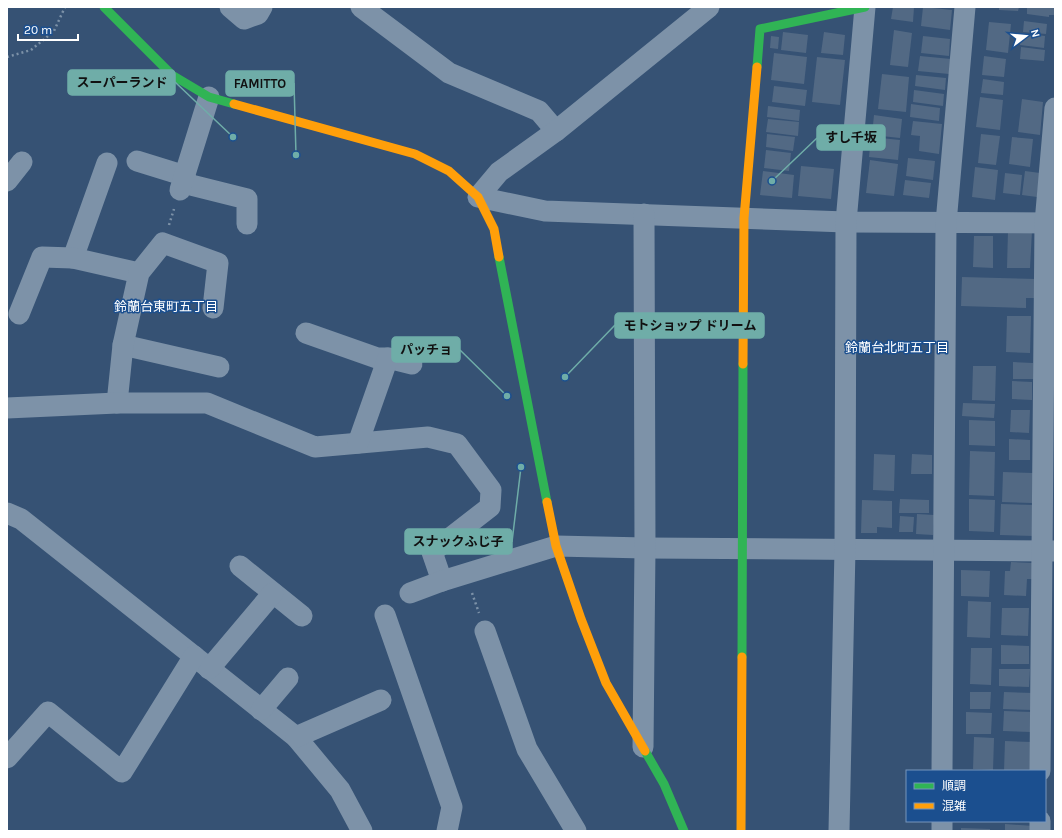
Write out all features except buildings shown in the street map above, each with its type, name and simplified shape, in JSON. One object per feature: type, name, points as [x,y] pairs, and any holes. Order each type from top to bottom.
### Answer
[{"type":"street","points":[[104,7],[172,75],[208,97],[415,154],[449,171],[478,197],[494,229],[556,546],[606,683],[664,784],[684,831]]},
{"type":"street","points":[[230,7],[244,19],[258,14],[262,7]]},
{"type":"street","points":[[361,7],[449,73],[539,111],[556,131]]},
{"type":"street","points":[[478,197],[499,172],[556,131],[709,7]]},
{"type":"street","points":[[741,831],[744,218],[760,29],[865,7],[846,222],[845,549],[839,831]]},
{"type":"street","points":[[942,770],[946,223],[965,7]]},
{"type":"street","points":[[182,186],[208,97]]},
{"type":"street","points":[[1040,770],[1049,551],[1050,223],[1055,108]]},
{"type":"street","points":[[137,161],[179,174],[182,186]]},
{"type":"street","points":[[7,181],[22,162]]},
{"type":"street","points":[[73,258],[107,162]]},
{"type":"street","points":[[182,186],[191,185],[247,199],[247,224]]},
{"type":"street","points":[[478,197],[545,210],[846,222],[1050,223]]},
{"type":"street","points":[[643,747],[645,548],[644,214]]},
{"type":"street","points":[[117,403],[123,345],[139,273],[163,243],[218,263],[213,308]]},
{"type":"street","points":[[19,314],[42,257],[73,258],[139,273]]},
{"type":"street","points":[[306,333],[377,358],[388,358],[412,364]]},
{"type":"street","points":[[123,345],[219,367]]},
{"type":"street","points":[[358,443],[388,358]]},
{"type":"street","points":[[7,408],[117,403],[207,403],[315,447],[428,437],[457,444],[491,490],[490,507],[432,552],[442,581]]},
{"type":"street","points":[[7,513],[21,519],[296,737],[340,790],[362,831]]},
{"type":"street","points":[[410,593],[442,581],[556,546],[1049,551]]},
{"type":"street","points":[[240,566],[302,616]]},
{"type":"street","points":[[7,758],[48,712],[122,772],[202,662],[273,593]]},
{"type":"street","points":[[385,615],[452,807],[447,831]]},
{"type":"street","points":[[485,631],[527,749],[576,831]]},
{"type":"street","points":[[261,710],[288,678]]},
{"type":"street","points":[[296,737],[381,700]]},
{"type":"path","points":[[7,57],[31,50],[54,31],[65,7]]},
{"type":"path","points":[[163,243],[182,186]]},
{"type":"path","points":[[466,574],[485,631]]},
{"type":"traffic: fast","points":[[104,7],[172,75],[209,97],[234,104]]},
{"type":"traffic: fast","points":[[757,67],[760,29],[865,7]]},
{"type":"traffic: fast","points":[[499,257],[547,502]]},
{"type":"traffic: fast","points":[[742,657],[743,364]]},
{"type":"traffic: fast","points":[[645,751],[664,784],[684,831]]},
{"type":"traffic: slow","points":[[743,364],[744,218],[757,67]]},
{"type":"traffic: slow","points":[[234,104],[415,154],[449,171],[478,197],[494,229],[499,257]]},
{"type":"traffic: slow","points":[[547,502],[556,546],[581,619],[606,683],[645,751]]},
{"type":"traffic: slow","points":[[741,831],[742,657]]},
{"type":"place","name":"スーパーランド","points":[[233,137]]},
{"type":"place","name":"FAMITTO","points":[[296,155]]},
{"type":"place","name":"すし千坂","points":[[772,181]]},
{"type":"place","name":"モトショップ ドリーム","points":[[565,377]]},
{"type":"place","name":"パッチョ","points":[[507,396]]},
{"type":"place","name":"スナックふじ子","points":[[521,467]]},
{"type":"district","name":"鈴蘭台東町五丁目","points":[[166,306]]},
{"type":"district","name":"鈴蘭台北町五丁目","points":[[897,347]]}]
